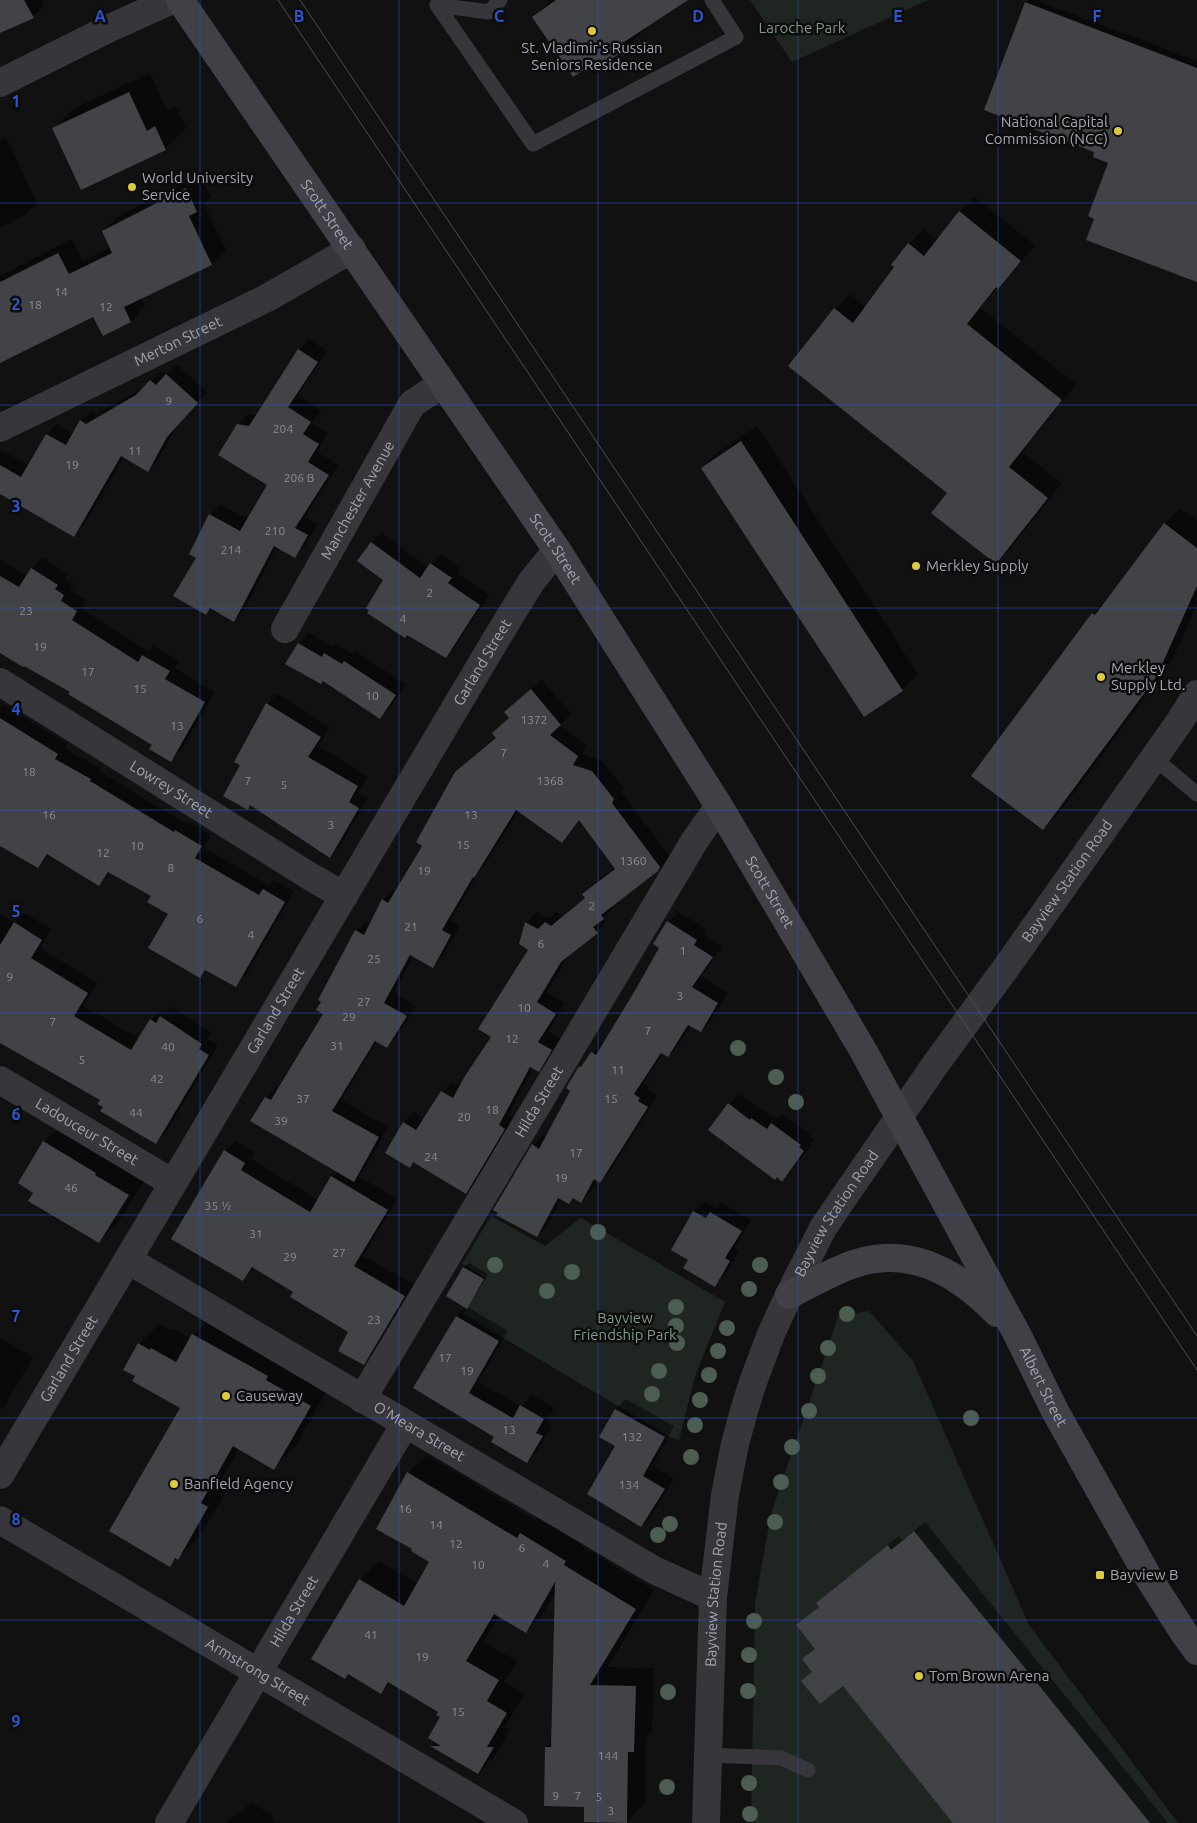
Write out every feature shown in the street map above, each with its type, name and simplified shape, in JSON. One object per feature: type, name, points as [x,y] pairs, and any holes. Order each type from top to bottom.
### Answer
[{"type":"main road","name":"Scott Street","points":[[180,0],[557,550],[719,806],[864,1052],[899,1118]]},
{"type":"main road","name":"Albert Street","points":[[899,1118],[1017,1334],[1055,1411],[1150,1580],[1197,1650]]},
{"type":"main road","points":[[788,1295],[851,1265],[886,1257],[912,1260],[947,1272],[961,1281],[990,1306],[1017,1334]]},
{"type":"street","points":[[0,82],[172,0]]},
{"type":"street","name":"Merton Street","points":[[0,428],[268,298],[352,249]]},
{"type":"street","name":"Manchester Avenue","points":[[285,629],[412,404],[442,384]]},
{"type":"street","name":"Garland Street","points":[[0,1475],[532,582],[557,550]]},
{"type":"street","name":"Lowrey Street","points":[[0,682],[344,896]]},
{"type":"street","name":"Bayview Station Road","points":[[706,1823],[713,1597],[725,1495],[735,1444],[753,1382],[771,1334],[788,1295],[823,1228],[1197,694]]},
{"type":"street","name":"Hilda Street","points":[[362,1399],[695,840],[719,806]]},
{"type":"street","name":"Ladouceur Street","points":[[0,1080],[174,1183]]},
{"type":"street","name":"O'Meara Street","points":[[128,1260],[654,1570],[713,1597]]},
{"type":"street","name":"Hilda Street","points":[[170,1823],[405,1424]]},
{"type":"street","name":"Armstrong Street","points":[[0,1520],[514,1823]]},
{"type":"lane","points":[[438,3],[489,12],[500,0]]},
{"type":"lane","points":[[438,3],[533,144],[736,37],[712,0]]},
{"type":"lane","points":[[1154,758],[1197,794]]},
{"type":"lane","points":[[708,1755],[781,1758],[808,1770]]},
{"type":"green space","name":"Laroche Park","points":[[750,0],[928,0],[792,62]]},
{"type":"green space","name":"Bayview Friendship Park","points":[[491,1216],[545,1246],[581,1218],[725,1302],[695,1376],[679,1440],[672,1438],[463,1314],[486,1278],[462,1264]]},
{"type":"green space","name":"Tom Brown Arena","points":[[869,1311],[913,1361],[1029,1625],[1178,1823],[751,1823],[755,1603],[771,1514],[838,1317]]},
{"type":"building","points":[[0,0],[24,0],[34,18],[0,33]]},
{"type":"building","name":"St. Vladimir's Russian Seniors Residence","points":[[556,0],[688,0],[621,44],[625,50],[604,64],[600,59],[573,77],[532,17]]},
{"type":"building","name":"National Capital Commission (NCC)","points":[[1025,2],[1197,68],[1197,282],[1086,240],[1094,219],[1088,216],[1108,163],[1093,157],[1094,152],[984,110]]},
{"type":"building","points":[[129,92],[147,131],[155,126],[166,150],[81,190],[52,128]]},
{"type":"building","points":[[186,188],[197,212],[189,216],[212,265],[124,307],[131,322],[103,336],[93,317],[0,363],[0,282],[58,253],[69,274],[112,253],[102,231]]},
{"type":"building","points":[[959,211],[1021,261],[998,289],[996,287],[967,324],[1062,400],[1009,467],[1048,498],[996,564],[931,513],[947,493],[788,366],[834,308],[853,323],[894,267],[891,265],[908,243],[924,256]]},
{"type":"building","points":[[298,349],[318,362],[288,407],[311,422],[303,434],[319,444],[308,462],[329,475],[295,528],[308,535],[295,558],[274,546],[234,622],[210,608],[206,615],[173,596],[196,558],[189,554],[209,514],[240,531],[267,485],[218,455],[237,424],[249,426]]},
{"type":"building","points":[[166,374],[198,403],[167,437],[148,472],[121,456],[74,537],[0,494],[0,465],[21,477],[46,434],[66,445],[80,420],[86,424],[136,395],[150,380],[156,385]]},
{"type":"building","points":[[741,441],[903,691],[864,717],[701,468]]},
{"type":"building","name":"Merkley Supply Ltd.","points":[[1164,523],[1197,548],[1197,586],[1157,676],[1043,830],[971,776],[1092,613],[1095,615]]},
{"type":"building","points":[[371,542],[420,578],[430,563],[452,578],[448,583],[480,605],[446,658],[407,635],[405,638],[367,613],[369,611],[366,608],[383,580],[357,561]]},
{"type":"building","points":[[31,568],[58,585],[55,589],[64,595],[61,601],[77,611],[72,620],[138,662],[142,655],[170,671],[165,679],[205,702],[171,762],[149,749],[152,745],[68,694],[70,692],[0,653],[0,576],[19,587]]},
{"type":"building","points":[[298,643],[322,657],[324,653],[342,664],[344,661],[396,695],[380,719],[323,681],[321,684],[285,664]]},
{"type":"building","points":[[531,689],[561,725],[550,735],[578,756],[573,765],[592,771],[614,799],[612,803],[660,867],[658,871],[601,915],[604,919],[593,927],[598,933],[561,962],[537,1002],[556,1014],[538,1042],[552,1050],[539,1072],[530,1067],[499,1125],[505,1129],[466,1194],[413,1162],[410,1168],[385,1153],[403,1122],[416,1130],[441,1091],[453,1098],[491,1037],[478,1029],[528,950],[519,944],[525,922],[538,929],[545,922],[551,926],[585,898],[582,894],[615,869],[579,820],[562,843],[516,810],[442,930],[451,935],[433,968],[410,955],[384,1003],[407,1016],[387,1048],[375,1041],[332,1111],[379,1137],[354,1182],[250,1121],[265,1097],[271,1100],[323,1014],[316,1010],[321,1002],[318,1000],[355,930],[364,935],[382,899],[388,903],[422,846],[416,842],[455,772],[496,738],[492,733],[509,718],[504,712]]},
{"type":"building","points":[[266,703],[321,737],[308,757],[358,786],[349,802],[359,808],[330,858],[250,805],[248,810],[223,796],[240,765],[234,762]]},
{"type":"building","points":[[0,718],[58,754],[55,759],[91,779],[90,781],[174,832],[175,830],[202,846],[195,858],[259,895],[263,889],[285,902],[236,987],[205,970],[200,978],[148,948],[168,914],[147,902],[151,896],[108,872],[99,886],[47,854],[38,868],[0,846]]},
{"type":"building","points":[[667,921],[697,940],[694,945],[713,957],[692,987],[718,1003],[701,1032],[688,1025],[668,1057],[661,1053],[634,1094],[640,1098],[638,1101],[648,1107],[600,1183],[594,1179],[581,1203],[573,1198],[569,1204],[558,1198],[537,1237],[496,1215],[498,1213],[493,1210],[532,1144],[539,1149],[570,1091],[566,1088],[579,1066],[581,1067],[591,1052],[596,1055],[637,987],[659,948],[653,944]]},
{"type":"building","points":[[14,922],[42,940],[31,958],[88,993],[74,1016],[131,1050],[150,1019],[156,1023],[160,1016],[202,1044],[199,1049],[209,1055],[156,1144],[100,1111],[103,1107],[97,1104],[100,1100],[0,1043],[0,945]]},
{"type":"building","points":[[728,1103],[750,1120],[751,1118],[767,1129],[771,1123],[801,1145],[799,1147],[804,1151],[782,1182],[777,1177],[775,1180],[708,1130]]},
{"type":"building","points":[[43,1141],[129,1195],[99,1243],[28,1201],[33,1193],[18,1183]]},
{"type":"building","points":[[224,1150],[245,1163],[241,1170],[310,1212],[331,1176],[388,1210],[354,1266],[405,1296],[364,1365],[338,1351],[348,1332],[290,1297],[293,1292],[252,1267],[243,1281],[171,1239]]},
{"type":"building","points":[[693,1211],[706,1218],[710,1212],[742,1231],[725,1258],[730,1261],[715,1287],[683,1268],[688,1260],[671,1250]]},
{"type":"building","points":[[463,1267],[484,1279],[467,1309],[446,1296]]},
{"type":"building","points":[[456,1316],[499,1341],[469,1393],[513,1418],[520,1405],[544,1419],[536,1433],[543,1436],[527,1463],[491,1442],[494,1437],[413,1388]]},
{"type":"building","points":[[192,1334],[268,1376],[266,1380],[311,1406],[274,1470],[233,1446],[201,1503],[208,1507],[178,1560],[175,1558],[170,1567],[109,1531],[180,1408],[132,1381],[135,1376],[123,1370],[138,1343],[176,1362]]},
{"type":"building","points":[[615,1409],[665,1437],[643,1476],[665,1489],[641,1527],[587,1494],[615,1446],[599,1437]]},
{"type":"building","points":[[407,1472],[517,1538],[520,1533],[566,1561],[564,1565],[636,1609],[590,1685],[636,1686],[634,1752],[628,1752],[627,1823],[584,1822],[584,1807],[544,1806],[545,1747],[551,1747],[555,1582],[526,1633],[494,1614],[466,1661],[499,1680],[487,1701],[507,1713],[487,1747],[494,1747],[478,1774],[430,1746],[441,1746],[428,1738],[440,1717],[436,1715],[438,1712],[388,1682],[381,1694],[348,1674],[345,1679],[311,1659],[359,1579],[404,1606],[429,1562],[411,1551],[412,1549],[376,1529]]},
{"type":"building","name":"Tom Brown Arena","points":[[914,1531],[1150,1823],[953,1823],[843,1686],[820,1704],[801,1681],[812,1672],[802,1659],[815,1649],[796,1625],[819,1607],[816,1603],[888,1545],[891,1550]]},
{"type":"tram line","points":[[278,0],[1197,1370]]},
{"type":"tram line","points":[[300,0],[1197,1336]]},
{"type":"place","name":"St. Vladimir's Russian Seniors Residence","points":[[592,31]]},
{"type":"place","name":"National Capital Commission (NCC)","points":[[1118,131]]},
{"type":"place","name":"World University Service","points":[[132,187]]},
{"type":"place","name":"Merkley Supply","points":[[916,566]]},
{"type":"place","name":"Merkley Supply Ltd.","points":[[1101,677]]},
{"type":"place","name":"Causeway","points":[[226,1396]]},
{"type":"place","name":"Banfield Agency","points":[[174,1484]]},
{"type":"place","name":"Bayview B","points":[[1100,1575]]},
{"type":"place","name":"Tom Brown Arena","points":[[919,1676]]}]
